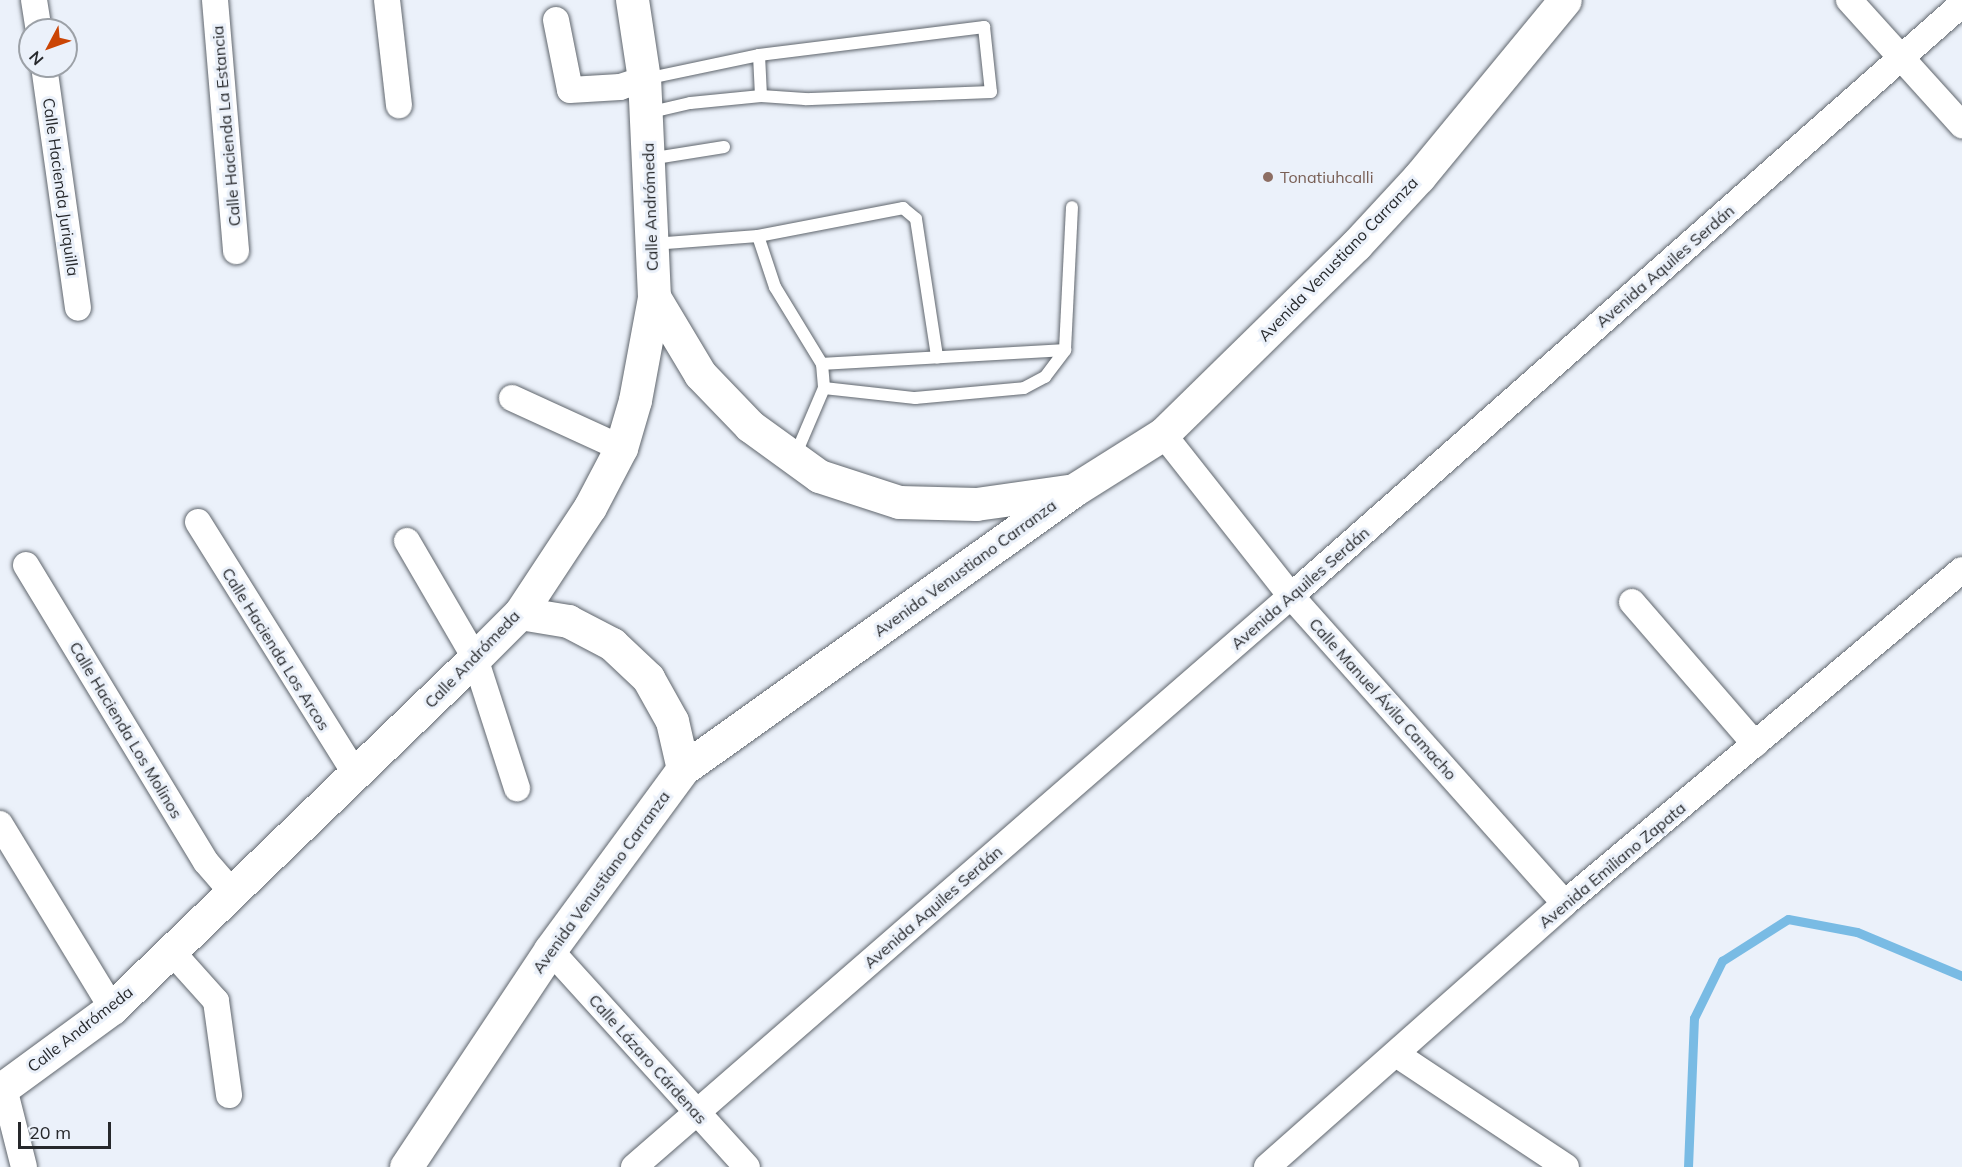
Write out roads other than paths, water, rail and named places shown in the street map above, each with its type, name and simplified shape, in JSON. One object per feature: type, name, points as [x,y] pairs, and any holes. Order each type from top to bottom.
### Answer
[{"type":"main road","name":"Calle Andrómeda","points":[[2,1089],[112,1008],[356,776],[519,613],[590,507],[621,448],[635,400],[654,297],[644,79],[632,0]]},
{"type":"main road","name":"Avenida Venustiano Carranza","points":[[406,1167],[550,950],[684,769],[1074,490],[1163,434],[1364,236],[1419,177],[1565,0]]},
{"type":"main road","points":[[654,297],[700,374],[750,426],[793,460],[819,476],[899,502],[976,504],[1074,490]]},
{"type":"main road","points":[[519,613],[568,621],[612,644],[648,678],[672,721],[684,769]]},
{"type":"street","points":[[34,0],[37,18]]},
{"type":"street","name":"Calle Hacienda La Estancia","points":[[215,0],[236,251]]},
{"type":"street","points":[[387,0],[399,105]]},
{"type":"street","points":[[1849,0],[1962,125]]},
{"type":"street","name":"Avenida Aquiles Serdán","points":[[634,1167],[1291,596],[1962,4]]},
{"type":"street","points":[[556,20],[570,90],[620,87],[644,79]]},
{"type":"street","name":"Calle Hacienda Juriquilla","points":[[46,78],[78,308]]},
{"type":"street","points":[[512,398],[621,448]]},
{"type":"street","name":"Calle Manuel Ávila Camacho","points":[[1163,434],[1291,596],[1565,903]]},
{"type":"street","name":"Calle Hacienda Los Arcos","points":[[198,522],[356,776]]},
{"type":"street","points":[[407,541],[475,658],[518,788]]},
{"type":"street","name":"Calle Hacienda Los Molinos","points":[[26,565],[206,862],[232,892]]},
{"type":"street","name":"Avenida Emiliano Zapata","points":[[1267,1167],[1565,903],[1962,570]]},
{"type":"street","points":[[1632,602],[1755,744]]},
{"type":"street","points":[[0,824],[112,1008]]},
{"type":"street","name":"Calle Lázaro Cárdenas","points":[[550,950],[747,1167]]},
{"type":"street","points":[[172,952],[216,1001],[229,1095]]},
{"type":"street","points":[[1396,1054],[1566,1167]]},
{"type":"street","points":[[2,1089],[24,1167]]},
{"type":"lane","points":[[644,79],[759,55],[984,27],[991,92],[806,99],[761,96],[690,103],[646,113]]},
{"type":"lane","points":[[759,55],[761,96]]},
{"type":"lane","points":[[648,159],[724,147]]},
{"type":"lane","points":[[824,388],[915,398],[1024,388],[1045,377],[1065,350],[1072,207]]},
{"type":"lane","points":[[651,244],[758,236],[903,208],[916,219],[937,357]]},
{"type":"lane","points":[[758,236],[775,287],[822,364],[824,388],[793,460]]},
{"type":"lane","points":[[822,364],[1065,350]]},
{"type":"waterway","points":[[1688,1167],[1694,1018],[1722,961],[1788,919],[1857,932],[1962,976]]},
{"type":"place","name":"Tonatiuhcalli","points":[[1268,177]]}]
